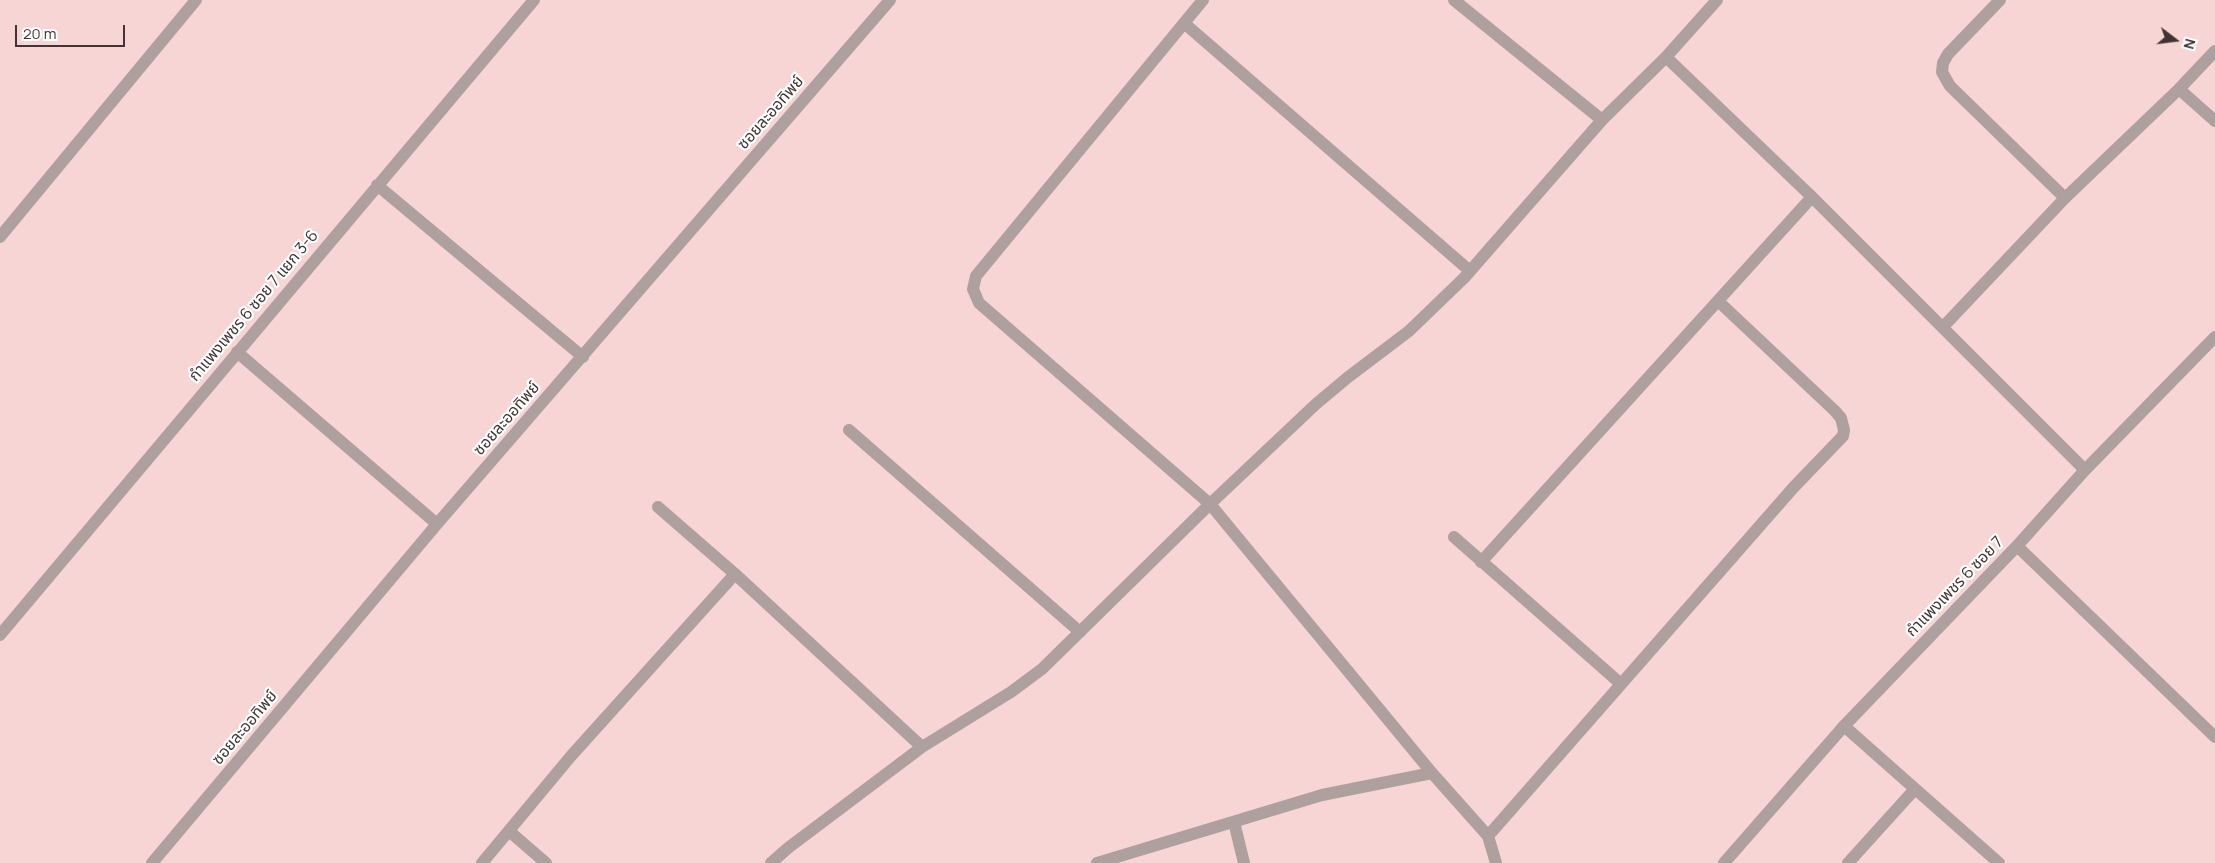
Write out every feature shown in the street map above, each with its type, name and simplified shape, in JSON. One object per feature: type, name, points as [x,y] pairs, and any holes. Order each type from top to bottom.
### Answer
[{"type":"street","points":[[0,237],[196,0]]},
{"type":"street","name":"กำแพงเพชร 6 ซอย 7 แยก 3-6","points":[[0,635],[534,0]]},
{"type":"street","name":"ซอยละออทิพย์","points":[[152,863],[437,524],[890,0]]},
{"type":"street","points":[[1204,0],[976,276],[973,289],[979,304],[1210,504],[1432,773],[1488,836],[1496,863]]},
{"type":"street","points":[[1454,0],[1602,120]]},
{"type":"street","points":[[771,863],[922,746],[1011,692],[1042,669],[1210,504],[1316,404],[1347,378],[1409,332],[1470,271],[1602,120],[1666,57],[1717,0]]},
{"type":"street","points":[[2000,0],[1948,54],[1943,63],[1942,72],[1950,86],[2065,198]]},
{"type":"street","points":[[1184,23],[1470,271]]},
{"type":"street","points":[[1943,326],[2065,198],[2179,89],[2215,51]]},
{"type":"street","points":[[1666,57],[1943,326],[2085,470]]},
{"type":"street","points":[[2179,89],[2215,121]]},
{"type":"street","points":[[377,185],[583,357]]},
{"type":"street","points":[[1482,562],[1812,197]]},
{"type":"street","points":[[1488,836],[1793,488],[1843,436],[1841,418],[1835,411],[1718,301]]},
{"type":"street","name":"กำแพงเพชร 6 ซอย 7","points":[[1724,863],[1844,726],[2017,546],[2085,470],[2215,338]]},
{"type":"street","points":[[237,352],[437,524]]},
{"type":"street","points":[[849,430],[1080,632]]},
{"type":"street","points":[[658,507],[735,574],[922,746]]},
{"type":"street","points":[[1454,537],[1621,684]]},
{"type":"street","points":[[2017,546],[2215,738]]},
{"type":"street","points":[[482,863],[572,756],[735,574]]},
{"type":"street","points":[[1844,726],[1999,863]]},
{"type":"street","points":[[1097,863],[1322,795],[1432,773]]},
{"type":"street","points":[[1848,863],[1915,789]]},
{"type":"street","points":[[1234,822],[1244,863]]},
{"type":"street","points":[[509,831],[546,863]]}]
